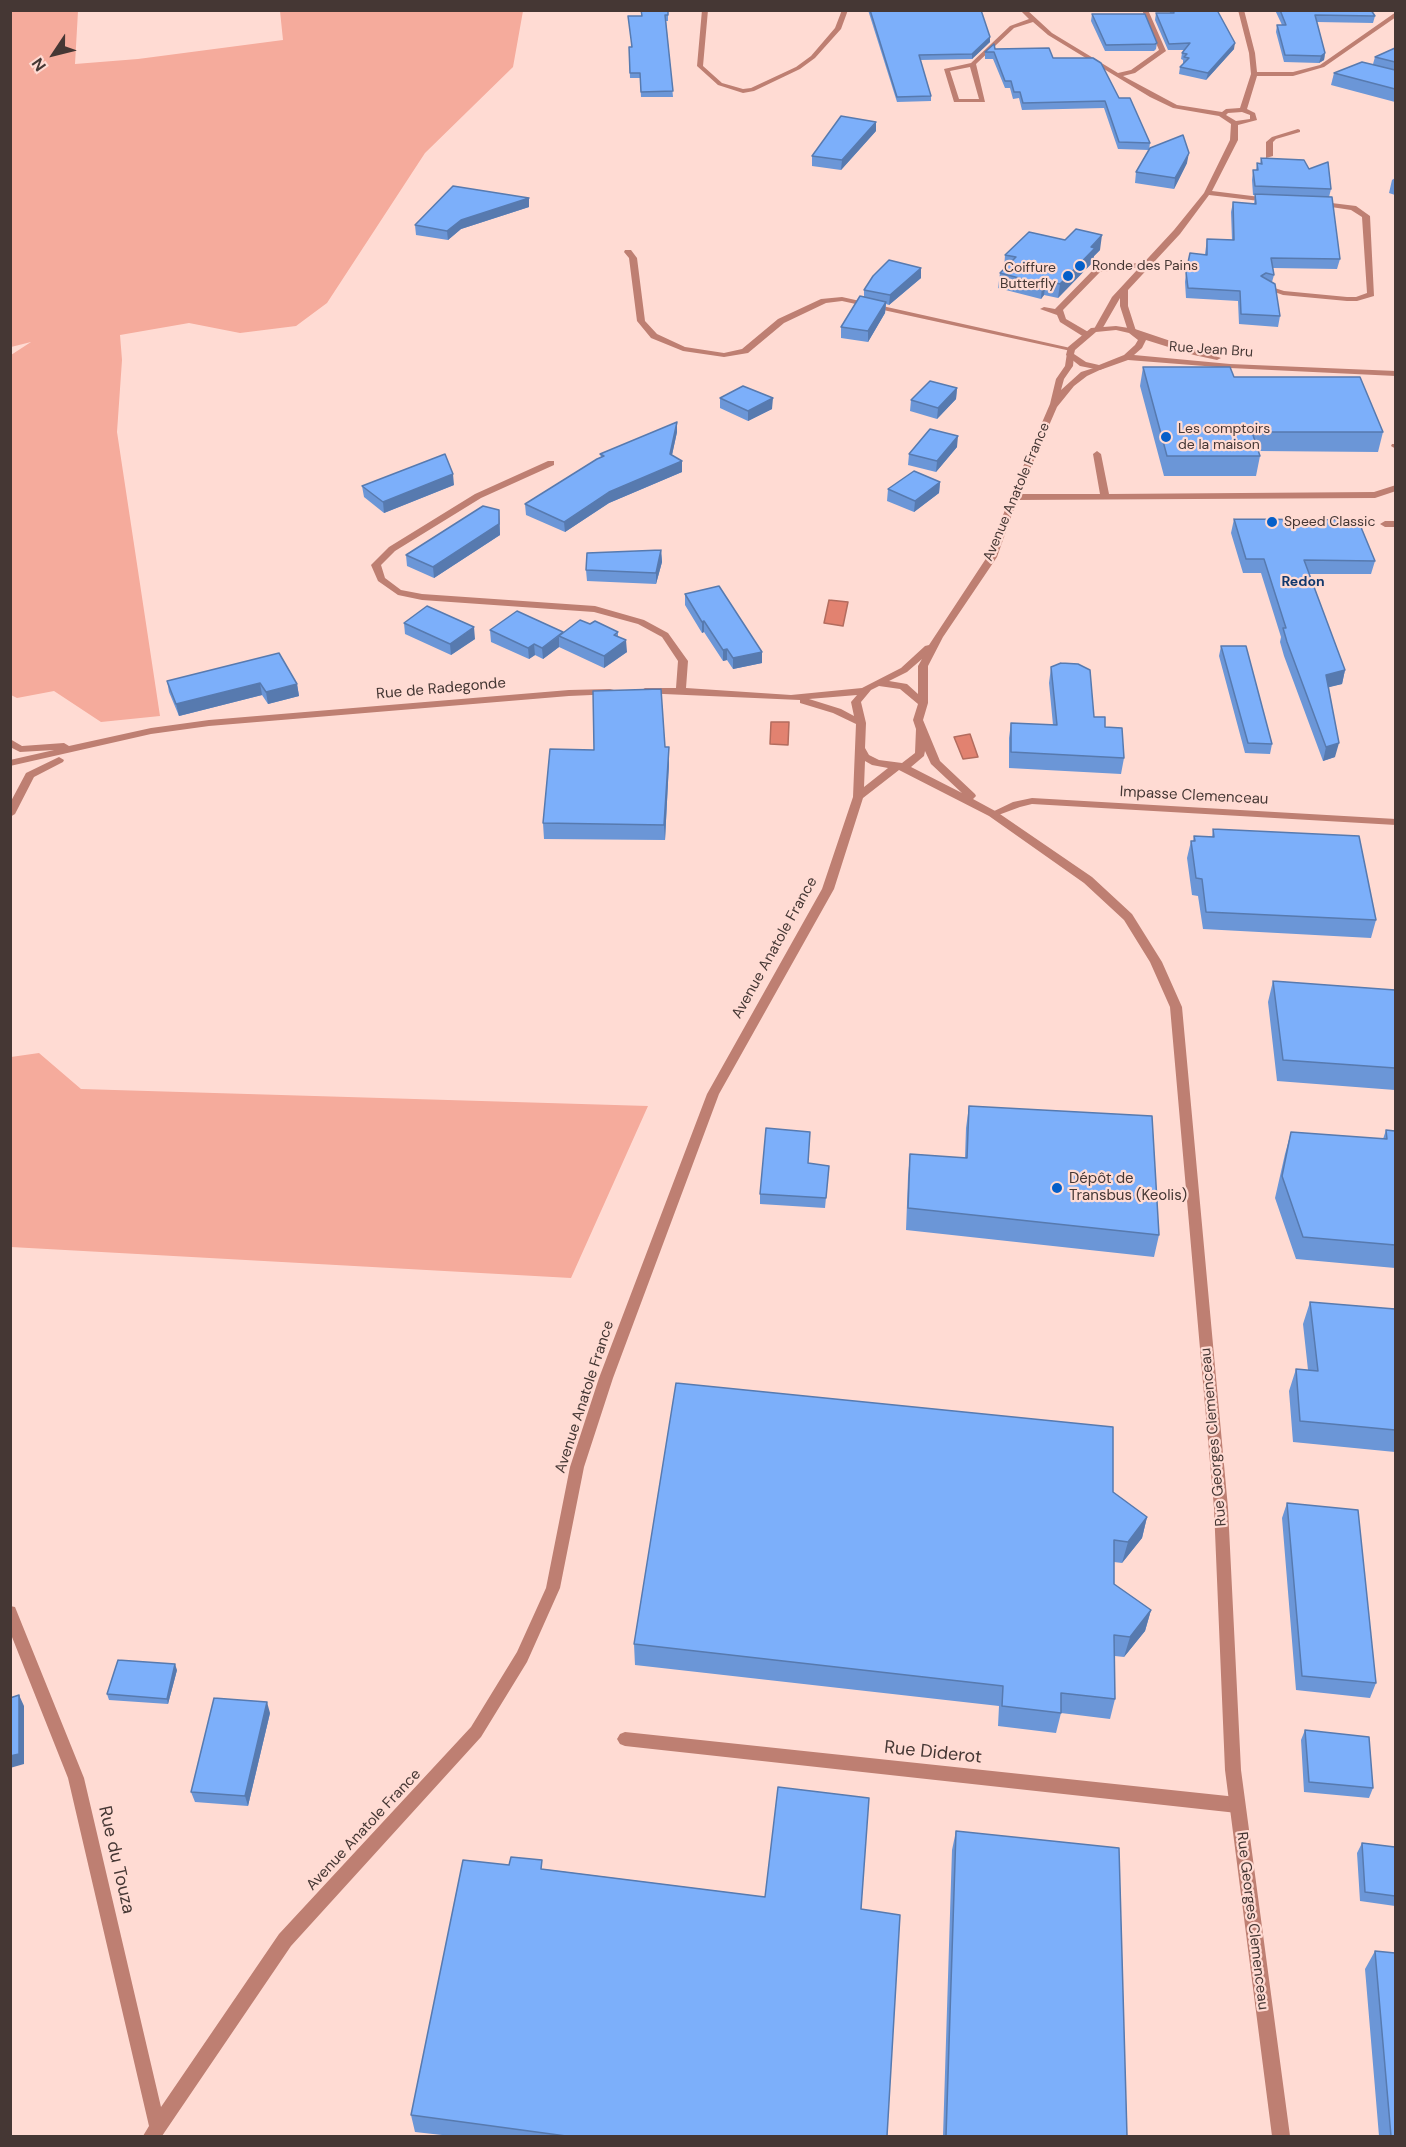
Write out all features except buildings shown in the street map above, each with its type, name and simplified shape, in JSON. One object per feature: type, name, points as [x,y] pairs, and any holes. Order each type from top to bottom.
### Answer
[{"type":"street","points":[[705,10],[700,66],[720,84],[743,91],[752,90],[790,72],[813,57],[838,29],[844,10]]},
{"type":"street","points":[[1023,10],[1032,20],[1071,48],[1166,104],[1222,114],[1230,110],[1242,110],[1253,114],[1254,120],[1235,123],[1224,118],[1222,114]]},
{"type":"street","points":[[1127,10],[1137,10]]},
{"type":"street","points":[[1117,75],[1133,72],[1163,51],[1145,10]]},
{"type":"street","points":[[1241,10],[1252,53],[1254,74],[1242,110]]},
{"type":"street","points":[[1254,74],[1293,74],[1331,62],[1395,14]]},
{"type":"street","points":[[973,64],[983,101],[957,101],[946,70],[973,64],[1012,27],[1032,20]]},
{"type":"street","points":[[1331,62],[1341,65]]},
{"type":"street","points":[[1070,352],[1087,335],[1098,329],[1110,307],[1124,289],[1177,232],[1207,193],[1234,140],[1235,123]]},
{"type":"street","points":[[1269,156],[1270,142],[1274,138],[1298,131]]},
{"type":"street","points":[[1207,193],[1273,200]]},
{"type":"street","points":[[1265,287],[1283,293],[1347,299],[1357,299],[1371,294],[1366,216],[1353,208],[1307,202]]},
{"type":"street","points":[[628,252],[633,258],[641,321],[654,336],[683,349],[724,355],[745,351],[781,321],[795,313],[824,301],[842,299],[1070,352],[1083,364],[1100,368]]},
{"type":"street","points":[[1087,335],[1063,320],[1059,310],[1098,270],[1147,264]]},
{"type":"street","points":[[1124,289],[1124,306],[1142,342],[1127,357]]},
{"type":"street","points":[[1044,309],[1060,313]]},
{"type":"street","name":"Rue Jean Bru","points":[[1098,329],[1116,328],[1135,332],[1208,356],[1293,368]]},
{"type":"street","name":"Avenue Anatole France","points":[[1053,406],[1054,392],[1069,366],[1070,352]]},
{"type":"street","name":"Avenue Anatole France","points":[[923,703],[923,666],[939,637],[992,557],[1014,496],[1053,406],[1071,384],[1084,374],[1127,357]]},
{"type":"street","name":"Rue Jean Bru","points":[[1127,357],[1230,366],[1395,374]]},
{"type":"street","points":[[1097,454],[1105,495]]},
{"type":"street","points":[[551,463],[478,496],[392,549],[376,565],[381,579],[398,592],[422,597],[595,609],[641,622],[665,635],[683,661],[681,691]]},
{"type":"street","points":[[1014,496],[1376,495],[1395,488]]},
{"type":"street","points":[[1385,524],[1395,524]]},
{"type":"street","name":"Avenue Anatole France","points":[[879,683],[912,665],[939,637]]},
{"type":"street","points":[[858,797],[920,754],[921,729],[918,720],[923,703],[903,686],[879,683],[864,691],[856,702],[861,723],[860,748],[868,760],[900,767]]},
{"type":"street","name":"Rue de Radegonde","points":[[95,743],[219,722],[569,693],[681,691],[791,698],[864,691]]},
{"type":"street","name":"Rue de Radegonde","points":[[791,698],[837,711],[861,723]]},
{"type":"street","name":"Rue Georges Clemenceau","points":[[921,729],[935,762],[953,781],[993,814],[1088,880],[1128,917],[1156,962],[1176,1007],[1221,1508],[1233,1770],[1281,2136]]},
{"type":"street","points":[[10,742],[20,749],[95,743]]},
{"type":"street","points":[[10,763],[95,743]]},
{"type":"street","points":[[10,814],[30,775],[36,770],[95,743]]},
{"type":"street","name":"Avenue Anatole France","points":[[155,2131],[285,1940],[476,1732],[522,1656],[553,1588],[577,1467],[606,1378],[713,1095],[828,889],[858,797],[860,748]]},
{"type":"street","name":"Rue Georges Clemenceau","points":[[900,767],[993,814]]},
{"type":"street","name":"Impasse Clemenceau","points":[[993,814],[1017,804],[1032,801],[1395,822]]},
{"type":"street","name":"Rue du Touza","points":[[10,1612],[76,1778],[155,2131]]},
{"type":"street","name":"Rue Diderot","points":[[625,1739],[1237,1805]]},
{"type":"shaded area","points":[[11,10],[78,11],[75,64],[138,59],[283,40],[280,11],[523,11],[513,67],[425,153],[327,303],[296,326],[240,333],[189,323],[120,335],[122,360],[117,432],[160,716],[101,722],[54,691],[17,698],[11,695],[11,355],[31,342],[11,347]]},
{"type":"shaded area","points":[[829,600],[848,602],[843,626],[824,623]]},
{"type":"shaded area","points":[[771,722],[789,722],[788,745],[770,744]]},
{"type":"shaded area","points":[[970,734],[978,757],[963,759],[954,737]]},
{"type":"shaded area","points":[[39,1053],[81,1089],[648,1106],[571,1278],[11,1247],[11,1057]]},
{"type":"place","name":"Ronde des Pains","points":[[1080,266]]},
{"type":"place","name":"Coiffure Butterfly","points":[[1068,276]]},
{"type":"place","name":"Les comptoirs de la maison","points":[[1166,437]]},
{"type":"place","name":"Speed Classic","points":[[1272,522]]},
{"type":"place","name":"Dépôt de Transbus (Keolis)","points":[[1057,1188]]},
{"type":"district","name":"Redon","points":[[1303,582]]}]
